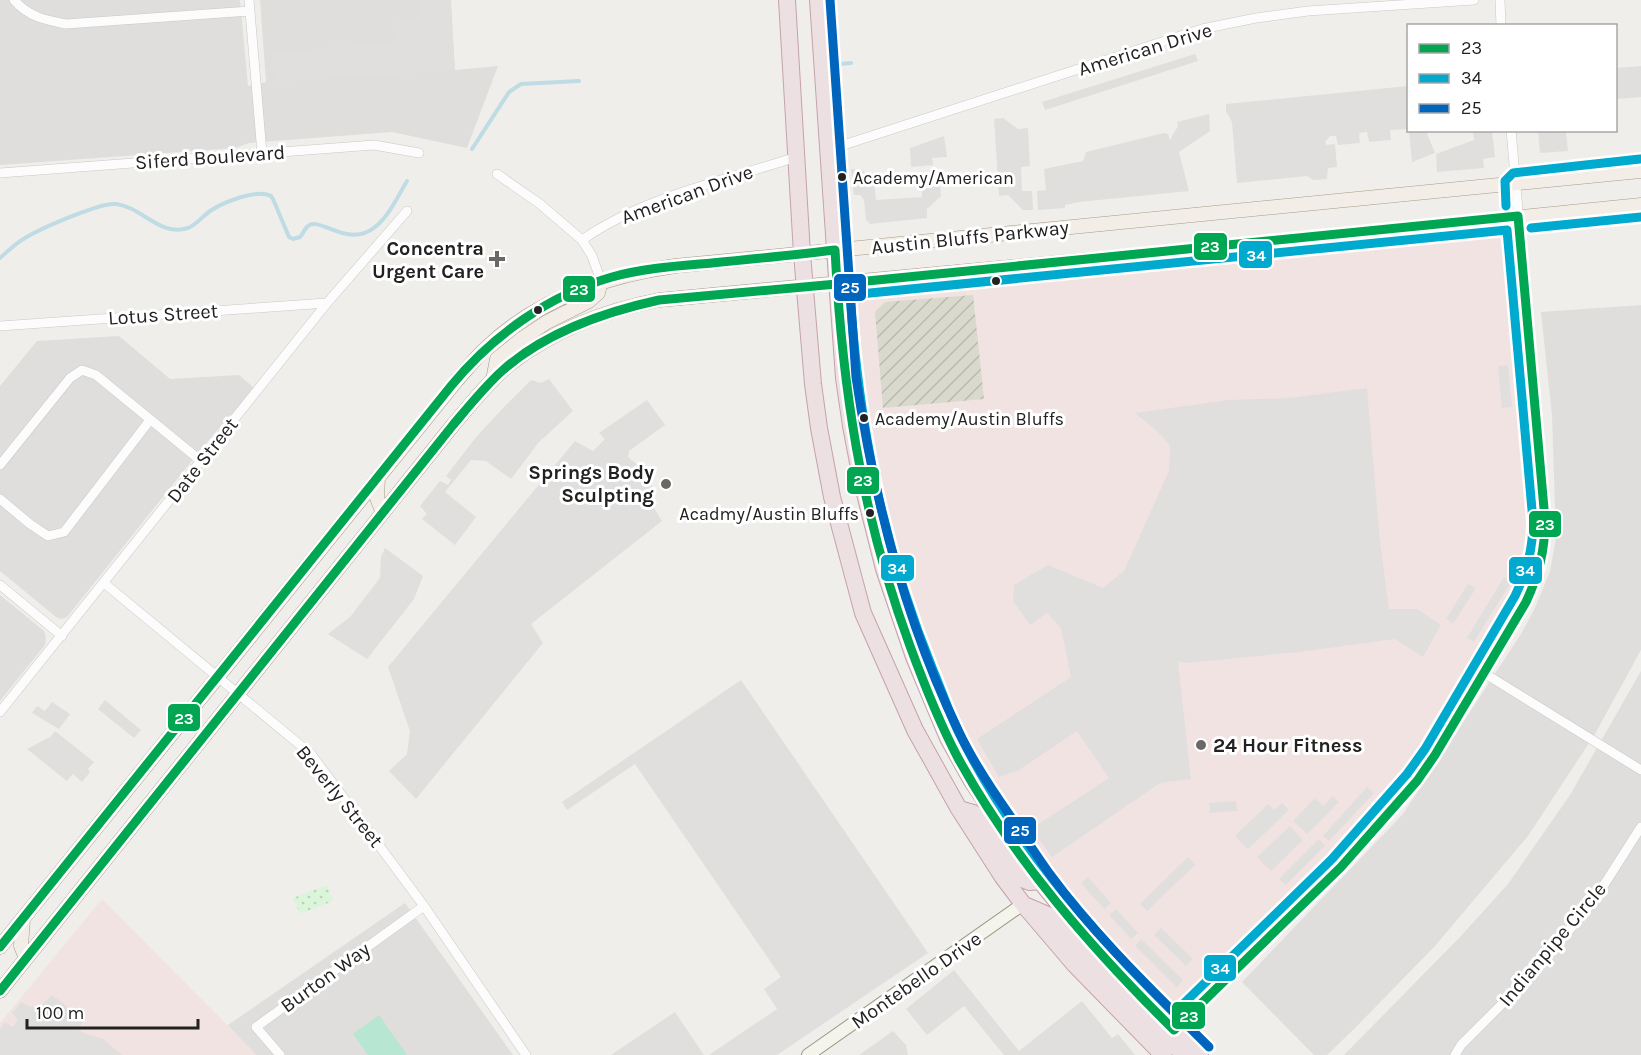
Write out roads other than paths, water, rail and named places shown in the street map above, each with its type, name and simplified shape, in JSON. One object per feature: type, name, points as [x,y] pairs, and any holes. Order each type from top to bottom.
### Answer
[{"type":"highway","points":[[787,0],[802,254],[813,384],[832,497],[860,603],[900,699],[959,809],[1023,904],[1075,965],[1163,1055]]},
{"type":"highway","points":[[818,0],[844,378],[851,426],[867,503],[891,592],[914,657],[948,738],[972,781],[1040,881],[1101,955],[1198,1055]]},
{"type":"highway","points":[[959,809],[966,810],[980,818],[1022,879],[1030,882],[1040,881]]},
{"type":"highway","points":[[1023,904],[1050,916],[1172,1046],[1198,1055]]},
{"type":"main road","name":"Austin Bluffs Parkway","points":[[0,947],[456,381],[485,349],[516,324],[570,293],[601,281],[675,266],[1641,171]]},
{"type":"main road","name":"Austin Bluffs Parkway","points":[[0,991],[453,425],[510,364],[551,338],[577,325],[633,305],[658,300],[1641,205]]},
{"type":"main road","points":[[493,380],[497,359],[547,322],[589,301],[598,293],[601,281]]},
{"type":"main road","points":[[378,477],[377,498],[383,513]]},
{"type":"main road","points":[[22,919],[21,946],[26,958]]},
{"type":"street","points":[[14,0],[22,10],[41,20],[66,24],[250,11]]},
{"type":"street","points":[[249,0],[262,153]]},
{"type":"street","name":"American Drive","points":[[828,150],[1202,29],[1282,14],[1380,3],[1474,0]]},
{"type":"street","points":[[1500,0],[1501,24]]},
{"type":"street","points":[[1174,1030],[1341,867],[1398,805],[1435,755],[1526,602],[1536,580],[1545,543],[1545,511],[1511,132]]},
{"type":"street","name":"Siferd Boulevard","points":[[0,173],[374,145],[419,153]]},
{"type":"street","name":"American Drive","points":[[582,240],[641,207],[796,157]]},
{"type":"street","points":[[497,174],[532,198],[582,240],[592,256],[601,281]]},
{"type":"street","name":"Date Street","points":[[0,712],[327,303],[407,211]]},
{"type":"street","name":"Lotus Street","points":[[0,326],[327,303]]},
{"type":"street","points":[[0,465],[70,378],[82,370],[96,375],[201,461]]},
{"type":"street","points":[[0,499],[48,536],[64,532],[150,420]]},
{"type":"street","name":"Beverly Street","points":[[104,583],[311,754],[424,906],[526,1055]]},
{"type":"street","points":[[0,585],[62,636]]},
{"type":"street","points":[[1484,673],[1641,770]]},
{"type":"street","name":"Indianpipe Circle","points":[[1455,1055],[1461,1046],[1536,969],[1595,899],[1641,827]]},
{"type":"street","name":"Montebello Drive","points":[[808,1055],[1023,904]]},
{"type":"street","name":"Burton Way","points":[[280,1055],[256,1027],[424,906]]},
{"type":"waterway","points":[[840,64],[851,63]]},
{"type":"waterway","points":[[472,149],[509,92],[521,84],[579,81]]},
{"type":"waterway","points":[[0,258],[18,242],[33,234],[97,207],[116,204],[125,206],[160,225],[178,230],[191,227],[210,211],[223,204],[257,194],[271,196],[289,237],[293,239],[300,237],[307,227],[313,224],[355,235],[365,233],[385,217],[407,181]]},
{"type":"place","name":"Academy/American","points":[[842,177]]},
{"type":"place","name":"Concentra Urgent Care","points":[[497,259]]},
{"type":"place","name":"Academy/Austin Bluffs","points":[[864,418]]},
{"type":"place","name":"Springs Body Sculpting","points":[[666,484]]},
{"type":"place","name":"Acadmy/Austin Bluffs","points":[[870,513]]},
{"type":"place","name":"24 Hour Fitness","points":[[1201,745]]}]
